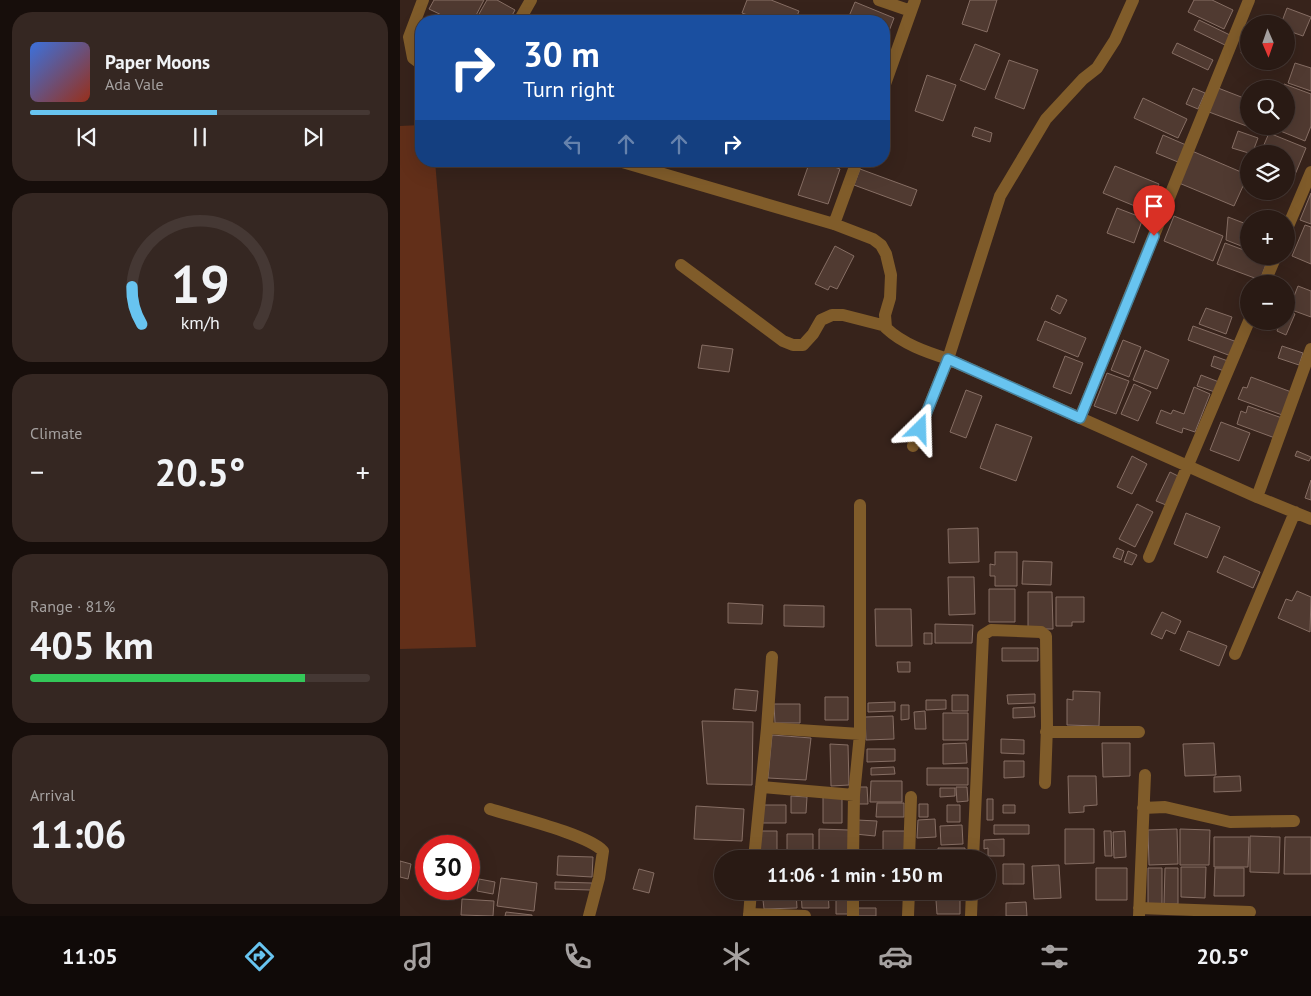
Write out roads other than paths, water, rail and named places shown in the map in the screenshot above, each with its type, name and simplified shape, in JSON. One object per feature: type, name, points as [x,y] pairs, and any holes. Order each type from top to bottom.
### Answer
[{"type":"street","points":[[417,15],[423,0]]},
{"type":"street","points":[[522,15],[531,0]]},
{"type":"street","points":[[879,0],[913,6],[890,70]]},
{"type":"street","points":[[914,446],[948,359],[1000,196],[1046,118],[1083,79],[1097,68],[1116,40],[1133,0]]},
{"type":"street","points":[[1080,418],[1249,0]]},
{"type":"street","points":[[415,21],[409,37],[412,58],[415,60]]},
{"type":"street","points":[[639,167],[834,224],[873,239],[881,245],[886,254],[891,276],[890,298],[885,315],[886,326]]},
{"type":"street","points":[[834,224],[855,167]]},
{"type":"street","points":[[1295,210],[1311,172]]},
{"type":"street","points":[[681,265],[783,341],[793,345],[803,345],[813,334],[821,320],[832,315],[843,315],[886,326],[894,335],[914,346],[948,359],[1257,497],[1311,519]]},
{"type":"street","points":[[1149,557],[1245,330]]},
{"type":"street","points":[[1257,497],[1311,349]]},
{"type":"street","points":[[854,850],[854,795],[860,734],[860,505]]},
{"type":"street","points":[[1235,654],[1295,512]]},
{"type":"street","points":[[973,850],[984,635],[991,630],[1041,632],[1046,636],[1045,783]]},
{"type":"street","points":[[755,850],[772,657]]},
{"type":"street","points":[[767,728],[860,734]]},
{"type":"street","points":[[1046,732],[1138,732]]},
{"type":"street","points":[[1145,775],[1139,912],[1250,912]]},
{"type":"street","points":[[761,787],[854,795]]},
{"type":"street","points":[[910,850],[911,797]]},
{"type":"street","points":[[1143,808],[1164,808],[1230,822],[1294,821]]},
{"type":"street","points":[[490,809],[566,832],[597,844],[603,851],[602,863],[588,916]]},
{"type":"street","points":[[750,900],[749,915],[806,916]]},
{"type":"street","points":[[853,900],[853,916]]},
{"type":"street","points":[[908,900],[908,916]]},
{"type":"street","points":[[971,916],[972,900]]}]
